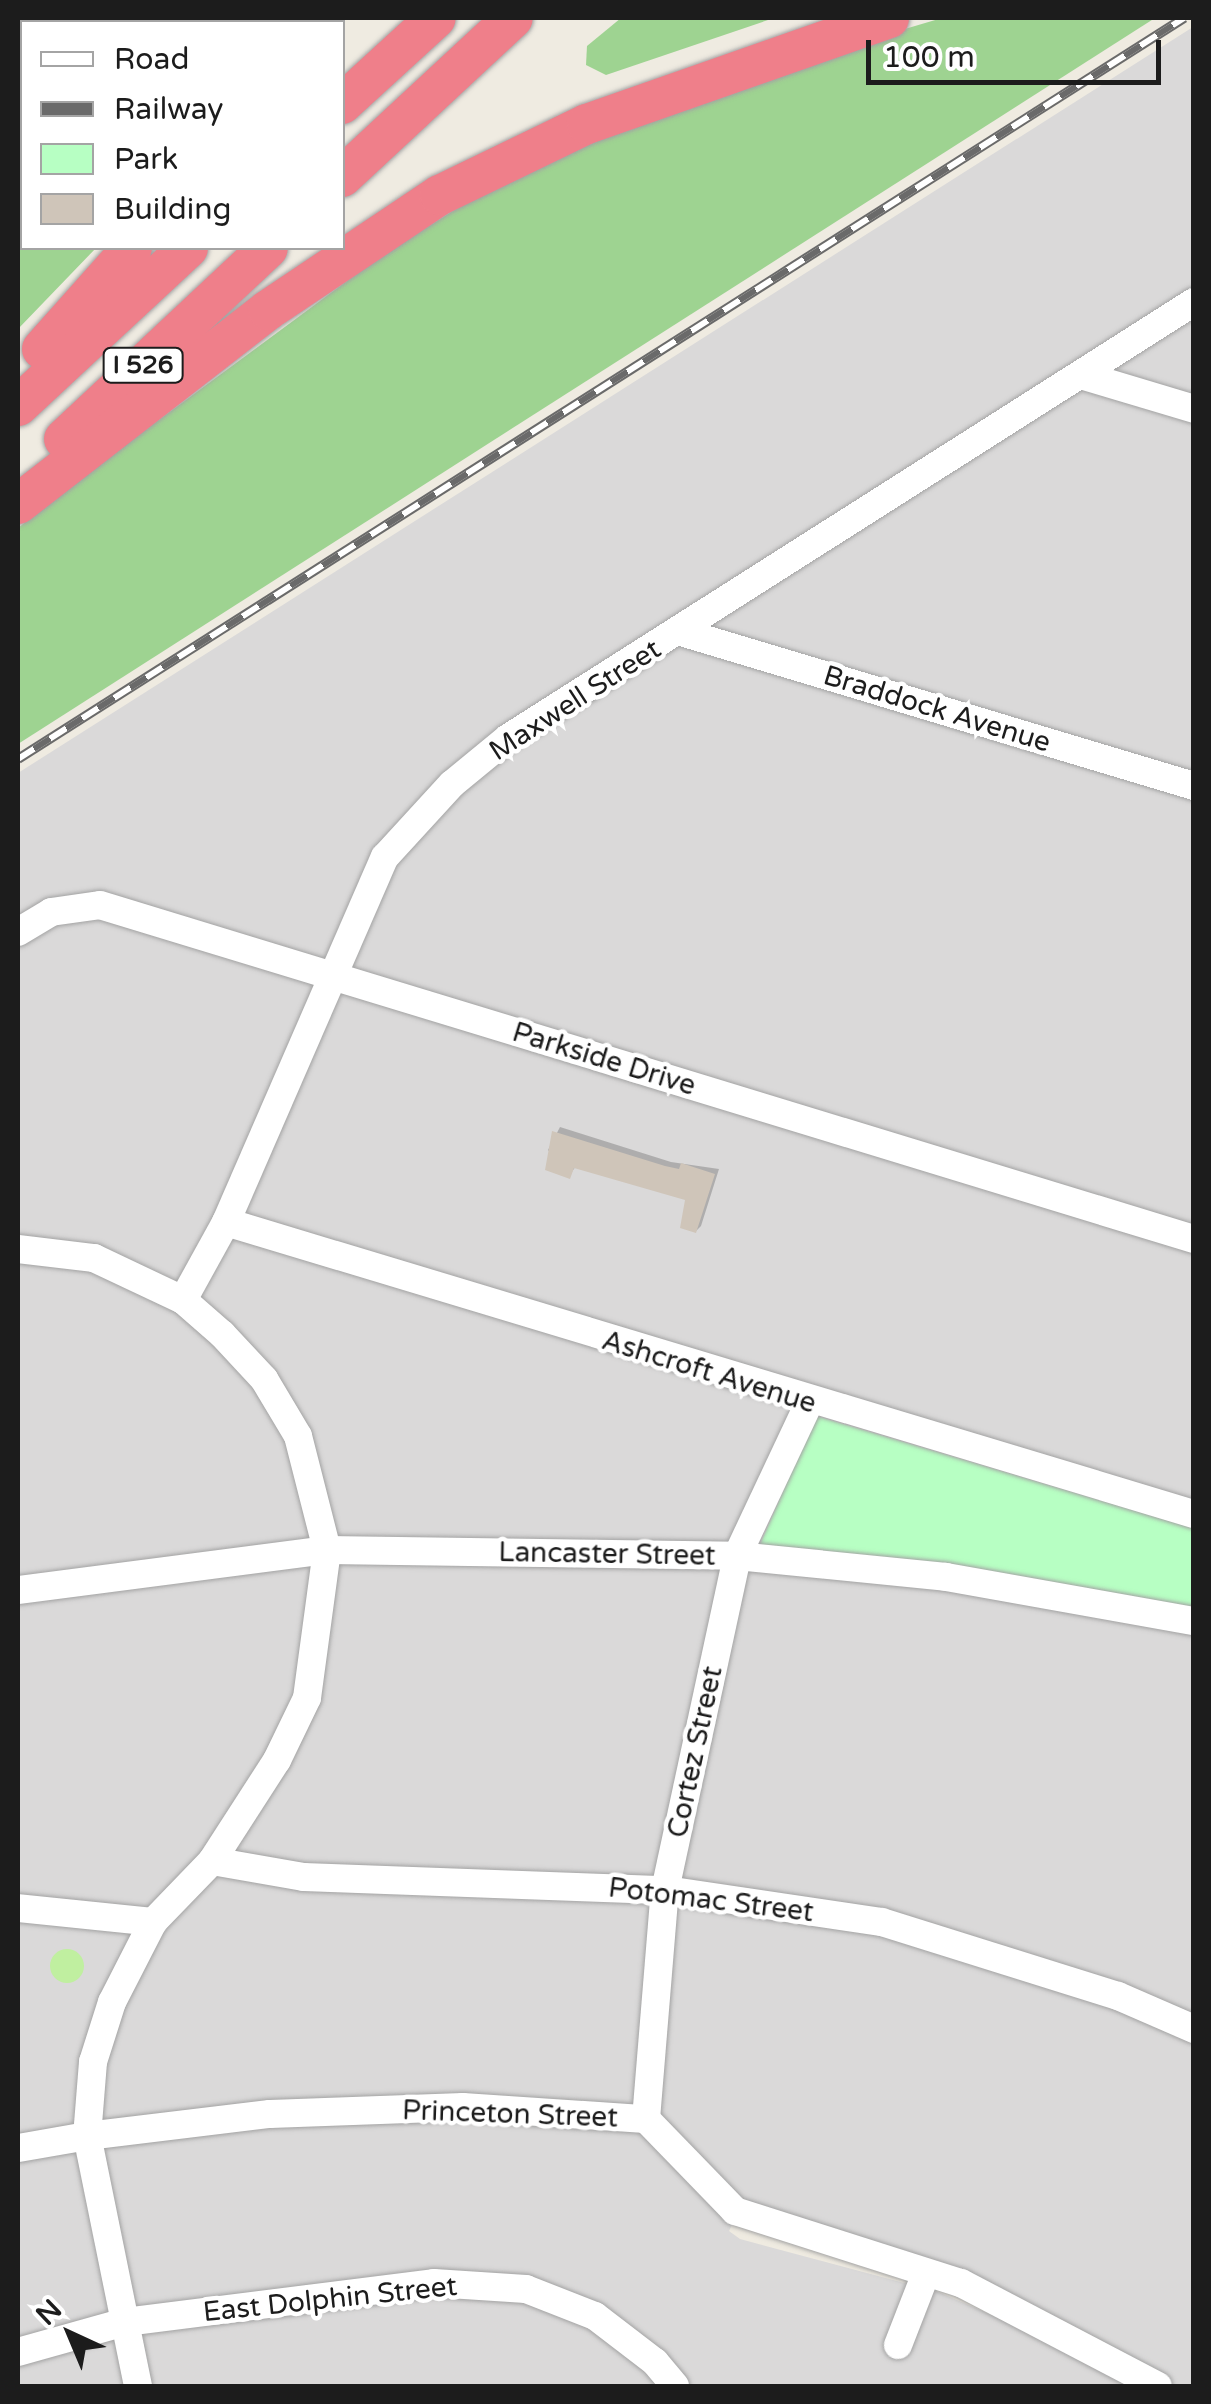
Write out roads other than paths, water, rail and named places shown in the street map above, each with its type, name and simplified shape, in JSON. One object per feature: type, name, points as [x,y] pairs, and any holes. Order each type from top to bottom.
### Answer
[{"type":"highway","points":[[345,101],[436,18]]},
{"type":"highway","points":[[345,175],[513,18]]},
{"type":"highway","points":[[18,504],[268,310],[467,180],[587,124],[889,18]]},
{"type":"highway","points":[[18,374],[130,250]]},
{"type":"highway","name":"I 526","points":[[18,406],[186,250]]},
{"type":"highway","name":"I 526","points":[[18,482],[266,250]]},
{"type":"street","name":"Maxwell Street","points":[[183,1300],[226,1222],[385,857],[452,784],[508,738],[682,632],[1194,302]]},
{"type":"street","points":[[1082,375],[1194,409]]},
{"type":"street","name":"Braddock Avenue","points":[[682,632],[1194,786]]},
{"type":"street","name":"Parkside Drive","points":[[18,932],[52,912],[100,905],[1194,1240]]},
{"type":"street","name":"Ashcroft Avenue","points":[[226,1222],[809,1403],[1194,1514]]},
{"type":"street","points":[[18,1249],[94,1258],[183,1300],[264,1379],[298,1436],[326,1550],[307,1698],[277,1760],[212,1861],[153,1922],[112,2002],[93,2062],[87,2136],[138,2386]]},
{"type":"street","name":"Cortez Street","points":[[646,2118],[665,1890],[737,1556],[809,1403]]},
{"type":"street","name":"Lancaster Street","points":[[18,1590],[326,1550],[737,1556],[946,1577],[1194,1621]]},
{"type":"street","name":"Potomac Street","points":[[212,1861],[304,1877],[665,1890],[882,1922],[1100,1990],[1194,2028]]},
{"type":"street","points":[[18,1908],[153,1922]]},
{"type":"street","name":"Princeton Street","points":[[18,2148],[270,2114],[463,2107],[646,2118],[735,2211],[961,2283],[1158,2386]]},
{"type":"street","points":[[898,2345],[926,2273]]},
{"type":"street","name":"East Dolphin Street","points":[[18,2352],[125,2322],[434,2283],[526,2289],[594,2316],[655,2362],[675,2386]]},
{"type":"waterway","points":[[18,21],[22,18]]},
{"type":"railway","points":[[18,759],[1184,18]]}]
